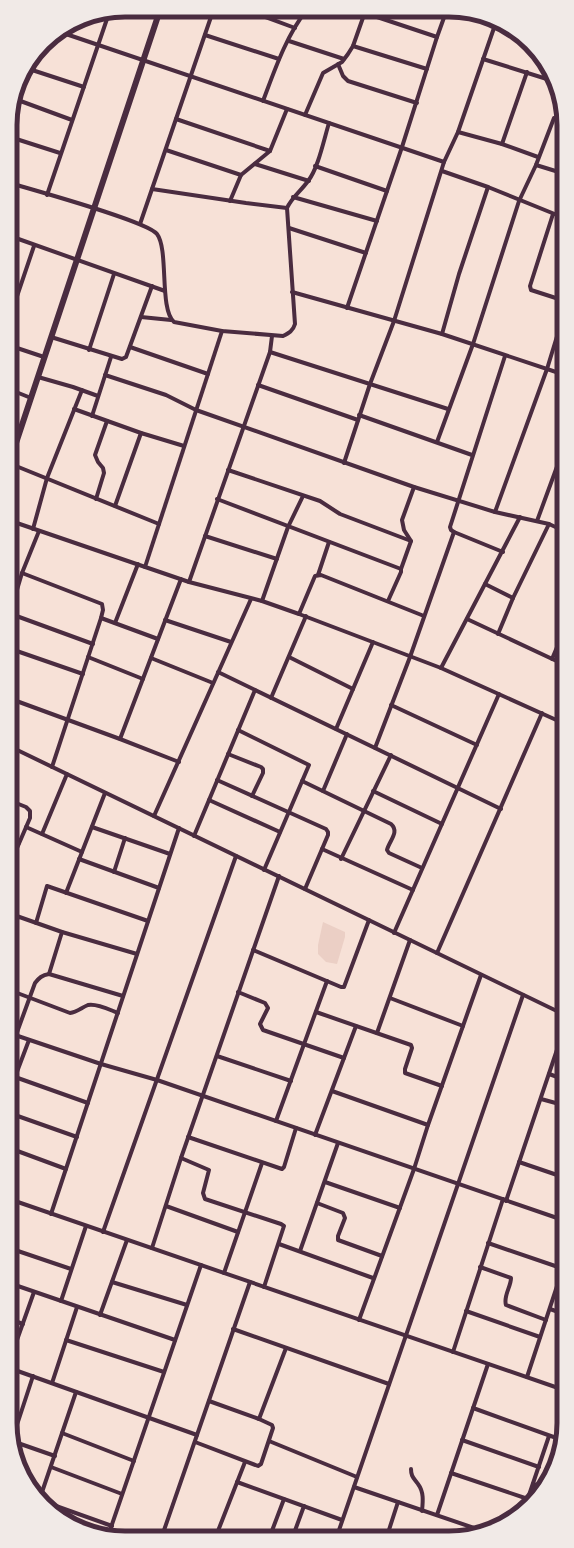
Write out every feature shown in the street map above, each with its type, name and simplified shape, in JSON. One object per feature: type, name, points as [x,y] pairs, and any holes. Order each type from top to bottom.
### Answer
[{"type":"street","points":[[17,440],[158,17]]},
{"type":"street","points":[[140,224],[211,17]]},
{"type":"street","points":[[265,17],[295,28]]},
{"type":"street","points":[[263,101],[279,59],[302,17]]},
{"type":"street","points":[[305,115],[323,73],[344,59],[353,46],[363,17]]},
{"type":"street","points":[[379,17],[437,37]]},
{"type":"street","points":[[346,308],[417,103],[444,17]]},
{"type":"street","points":[[47,195],[107,19]]},
{"type":"street","points":[[344,463],[370,384],[394,321],[444,162],[458,132],[494,27]]},
{"type":"street","points":[[66,34],[444,162]]},
{"type":"street","points":[[204,35],[279,59]]},
{"type":"street","points":[[289,41],[344,59]]},
{"type":"street","points":[[353,46],[427,69]]},
{"type":"street","points":[[483,59],[547,79]]},
{"type":"street","points":[[338,64],[343,76],[348,81],[417,103]]},
{"type":"street","points":[[32,70],[84,87]]},
{"type":"street","points":[[502,144],[527,72]]},
{"type":"street","points":[[20,101],[72,120]]},
{"type":"street","points":[[230,201],[241,175],[270,151],[287,109]]},
{"type":"street","points":[[437,442],[473,344],[519,201],[536,165],[554,118],[557,119]]},
{"type":"street","points":[[176,119],[270,151]]},
{"type":"street","points":[[141,317],[171,320],[180,324],[222,331],[272,336],[283,336],[293,330],[295,324],[287,208],[293,198],[309,181],[329,123]]},
{"type":"street","points":[[458,132],[502,144],[538,157]]},
{"type":"street","points":[[17,139],[60,154]]},
{"type":"street","points":[[166,150],[241,175]]},
{"type":"street","points":[[255,164],[309,181]]},
{"type":"street","points":[[536,165],[557,171]]},
{"type":"street","points":[[315,166],[387,191]]},
{"type":"street","points":[[442,171],[488,187],[557,215]]},
{"type":"street","points":[[17,185],[94,208],[140,224],[156,232],[159,238],[165,291],[171,320]]},
{"type":"street","points":[[442,334],[459,274],[488,187]]},
{"type":"street","points":[[152,189],[287,208]]},
{"type":"street","points":[[293,198],[377,221]]},
{"type":"street","points":[[553,214],[530,286],[531,290],[557,298]]},
{"type":"street","points":[[288,228],[366,253]]},
{"type":"street","points":[[17,239],[165,291]]},
{"type":"street","points":[[17,296],[34,246]]},
{"type":"street","points":[[89,350],[114,274]]},
{"type":"street","points":[[51,337],[111,357],[122,359],[126,357],[152,286]]},
{"type":"street","points":[[292,292],[442,334],[557,372]]},
{"type":"street","points":[[145,567],[222,331]]},
{"type":"street","points":[[189,582],[270,352],[272,336]]},
{"type":"street","points":[[495,512],[547,369],[557,336]]},
{"type":"street","points":[[130,347],[208,374]]},
{"type":"street","points":[[17,348],[44,357]]},
{"type":"street","points":[[270,352],[448,409]]},
{"type":"street","points":[[502,552],[454,532],[450,527],[457,501],[505,356]]},
{"type":"street","points":[[92,416],[111,357]]},
{"type":"street","points":[[105,375],[166,395],[196,410],[414,487],[495,512],[549,524],[557,528]]},
{"type":"street","points":[[38,377],[98,396]]},
{"type":"street","points":[[258,385],[437,442],[472,455]]},
{"type":"street","points":[[33,529],[47,478],[82,390]]},
{"type":"street","points":[[17,392],[31,398]]},
{"type":"street","points":[[74,409],[184,446]]},
{"type":"street","points":[[96,499],[104,473],[103,468],[95,455],[107,421]]},
{"type":"street","points":[[115,506],[141,432]]},
{"type":"street","points":[[17,466],[159,524]]},
{"type":"street","points":[[537,521],[557,467]]},
{"type":"street","points":[[228,470],[320,501],[340,514],[411,540]]},
{"type":"street","points":[[388,602],[410,547],[411,540],[404,530],[402,520],[414,487]]},
{"type":"street","points":[[262,601],[288,527],[303,496]]},
{"type":"street","points":[[217,499],[400,569]]},
{"type":"street","points":[[441,668],[520,517]]},
{"type":"street","points":[[17,523],[189,582],[262,601],[306,616],[441,668],[557,719]]},
{"type":"street","points":[[498,634],[513,598],[549,524]]},
{"type":"street","points":[[17,590],[39,531]]},
{"type":"street","points":[[375,748],[410,657],[454,532]]},
{"type":"street","points":[[204,536],[277,559]]},
{"type":"street","points":[[299,614],[315,576],[318,575],[329,542]]},
{"type":"street","points":[[115,623],[138,564]]},
{"type":"street","points":[[22,574],[102,604],[103,610],[52,767]]},
{"type":"street","points":[[318,575],[321,574],[424,616]]},
{"type":"street","points":[[120,739],[181,579]]},
{"type":"street","points":[[485,584],[513,598]]},
{"type":"street","points":[[154,816],[251,599]]},
{"type":"street","points":[[17,616],[93,644]]},
{"type":"street","points":[[271,698],[306,616]]},
{"type":"street","points":[[101,618],[158,639]]},
{"type":"street","points":[[467,619],[557,661]]},
{"type":"street","points":[[165,620],[232,642]]},
{"type":"street","points":[[336,729],[373,642]]},
{"type":"street","points":[[552,659],[557,647]]},
{"type":"street","points":[[17,651],[83,674]]},
{"type":"street","points":[[88,657],[143,679]]},
{"type":"street","points":[[289,657],[353,689]]},
{"type":"street","points":[[151,658],[213,683]]},
{"type":"street","points":[[218,672],[501,809]]},
{"type":"street","points":[[194,836],[255,690]]},
{"type":"street","points":[[394,932],[499,694]]},
{"type":"street","points":[[17,701],[68,719],[178,762]]},
{"type":"street","points":[[392,705],[477,745]]},
{"type":"street","points":[[437,953],[542,713]]},
{"type":"street","points":[[238,730],[308,763],[309,767],[264,870]]},
{"type":"street","points":[[323,791],[347,734]]},
{"type":"street","points":[[17,750],[557,1011]]},
{"type":"street","points":[[228,754],[263,769],[263,773],[252,796]]},
{"type":"street","points":[[341,859],[390,756]]},
{"type":"street","points":[[42,834],[67,774]]},
{"type":"street","points":[[217,780],[326,829],[328,835],[305,889]]},
{"type":"street","points":[[302,781],[395,827],[396,831],[387,850],[389,853],[422,868]]},
{"type":"street","points":[[66,893],[105,792]]},
{"type":"street","points":[[373,792],[442,824]]},
{"type":"street","points":[[209,800],[280,832]]},
{"type":"street","points":[[17,803],[26,807],[30,811],[30,818],[17,848]]},
{"type":"street","points":[[26,827],[82,852]]},
{"type":"street","points":[[92,827],[170,854]]},
{"type":"street","points":[[51,1214],[179,828]]},
{"type":"street","points":[[114,872],[125,838]]},
{"type":"street","points":[[322,849],[341,859],[413,890]]},
{"type":"street","points":[[103,1232],[236,856]]},
{"type":"street","points":[[80,859],[159,888]]},
{"type":"street","points":[[152,1248],[188,1137],[279,876]]},
{"type":"street","points":[[36,923],[47,886],[148,921]]},
{"type":"street","points":[[17,919],[18,916],[62,932],[137,954]]},
{"type":"street","points":[[253,950],[341,987],[346,984],[369,920]]},
{"type":"street","points":[[49,974],[62,932]]},
{"type":"street","points":[[377,1033],[410,940]]},
{"type":"street","points":[[17,1027],[35,983],[39,978],[49,974],[123,996]]},
{"type":"street","points":[[359,1320],[482,975]]},
{"type":"street","points":[[276,1121],[327,981]]},
{"type":"street","points":[[238,992],[266,1003],[268,1008],[260,1024],[260,1027],[263,1030],[344,1058]]},
{"type":"street","points":[[17,993],[70,1013],[89,1005],[94,1005],[118,1013]]},
{"type":"street","points":[[339,1531],[523,995]]},
{"type":"street","points":[[390,998],[463,1026]]},
{"type":"street","points":[[316,1012],[412,1046],[405,1073],[442,1086]]},
{"type":"street","points":[[315,1135],[356,1026]]},
{"type":"street","points":[[17,1035],[101,1064],[157,1080],[557,1218]]},
{"type":"street","points":[[17,1072],[29,1040]]},
{"type":"street","points":[[453,1352],[488,1243],[519,1162],[557,1050]]},
{"type":"street","points":[[217,1056],[291,1081]]},
{"type":"street","points":[[549,1074],[557,1077]]},
{"type":"street","points":[[17,1078],[88,1103]]},
{"type":"street","points":[[332,1091],[428,1126]]},
{"type":"street","points":[[541,1099],[557,1104]]},
{"type":"street","points":[[17,1116],[77,1136]]},
{"type":"street","points":[[188,1137],[283,1169],[296,1128]]},
{"type":"street","points":[[300,1251],[338,1143]]},
{"type":"street","points":[[17,1151],[66,1169]]},
{"type":"street","points":[[181,1158],[209,1170],[203,1193],[205,1199],[284,1226],[264,1287]]},
{"type":"street","points":[[519,1162],[557,1175]]},
{"type":"street","points":[[224,1273],[262,1163]]},
{"type":"street","points":[[325,1182],[400,1208]]},
{"type":"street","points":[[17,1202],[557,1388]]},
{"type":"street","points":[[317,1203],[345,1215],[346,1218],[338,1236],[338,1240],[382,1256]]},
{"type":"street","points":[[166,1206],[238,1232]]},
{"type":"street","points":[[61,1301],[86,1226]]},
{"type":"street","points":[[100,1315],[127,1240]]},
{"type":"street","points":[[488,1243],[557,1267]]},
{"type":"street","points":[[279,1244],[374,1278]]},
{"type":"street","points":[[17,1251],[71,1269]]},
{"type":"street","points":[[110,1530],[201,1265]]},
{"type":"street","points":[[480,1267],[511,1278],[505,1301],[506,1305],[546,1320]]},
{"type":"street","points":[[112,1282],[187,1305]]},
{"type":"street","points":[[164,1531],[250,1282]]},
{"type":"street","points":[[17,1286],[175,1340]]},
{"type":"street","points":[[527,1378],[557,1287]]},
{"type":"street","points":[[17,1340],[34,1292]]},
{"type":"street","points":[[52,1383],[77,1307]]},
{"type":"street","points":[[550,1309],[557,1312]]},
{"type":"street","points":[[466,1311],[540,1337]]},
{"type":"street","points":[[17,1322],[23,1324]]},
{"type":"street","points":[[233,1329],[389,1384]]},
{"type":"street","points":[[66,1340],[164,1372]]},
{"type":"street","points":[[259,1419],[286,1348]]},
{"type":"street","points":[[437,1516],[488,1364]]},
{"type":"street","points":[[17,1371],[197,1435]]},
{"type":"street","points":[[17,1424],[33,1376]]},
{"type":"street","points":[[42,1492],[76,1392]]},
{"type":"street","points":[[195,1442],[258,1466],[261,1464],[272,1433],[272,1425],[209,1401]]},
{"type":"street","points":[[473,1408],[556,1438]]},
{"type":"street","points":[[62,1433],[134,1461]]},
{"type":"street","points":[[530,1494],[549,1436]]},
{"type":"street","points":[[462,1440],[539,1467]]},
{"type":"street","points":[[269,1441],[357,1477]]},
{"type":"street","points":[[19,1443],[54,1456]]},
{"type":"street","points":[[218,1531],[245,1462]]},
{"type":"street","points":[[51,1467],[122,1494]]},
{"type":"street","points":[[411,1469],[413,1480],[419,1485],[423,1495],[422,1511]]},
{"type":"street","points":[[451,1473],[526,1498]]},
{"type":"street","points":[[237,1482],[342,1520]]},
{"type":"street","points":[[533,1484],[537,1485]]},
{"type":"street","points":[[354,1487],[474,1528]]},
{"type":"street","points":[[272,1531],[284,1499]]},
{"type":"street","points":[[389,1531],[398,1502]]},
{"type":"street","points":[[56,1506],[112,1526]]},
{"type":"street","points":[[295,1531],[304,1506]]},
{"type":"shaded area","points":[[323,922],[345,932],[345,937],[337,964],[326,962],[318,954],[318,945]]}]
